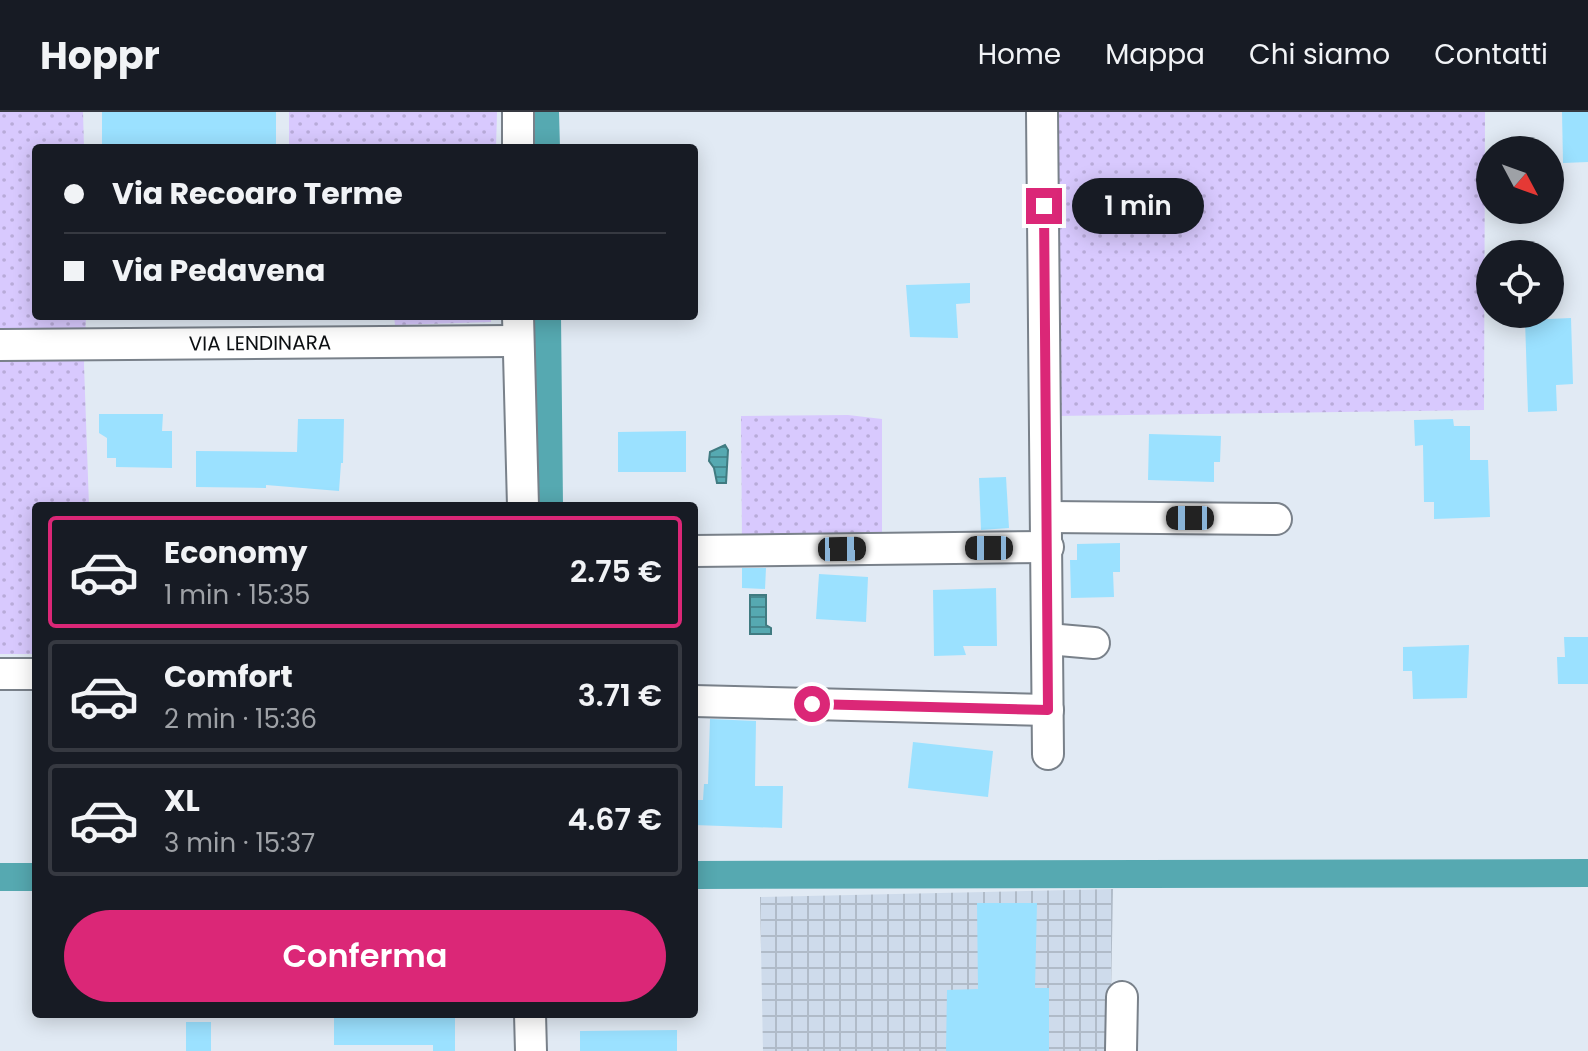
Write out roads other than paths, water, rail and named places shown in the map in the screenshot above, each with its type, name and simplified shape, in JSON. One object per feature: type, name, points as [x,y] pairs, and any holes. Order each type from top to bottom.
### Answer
[{"type":"street","points":[[518,112],[518,144]]},
{"type":"street","points":[[1042,112],[1048,754]]},
{"type":"street","points":[[518,328],[523,502]]},
{"type":"street","name":"VIA LENDINARA","points":[[0,345],[518,328]]},
{"type":"street","points":[[698,551],[1276,519]]},
{"type":"street","points":[[1048,639],[1094,643]]},
{"type":"street","points":[[0,674],[32,674]]},
{"type":"street","points":[[698,701],[1048,710]]},
{"type":"street","points":[[1121,1051],[1122,997]]},
{"type":"street","points":[[530,1018],[531,1051]]},
{"type":"water","points":[[725,445],[728,450],[726,483],[717,483],[709,461],[710,452]]},
{"type":"water","points":[[750,595],[766,595],[766,625],[771,628],[771,634],[750,634]]},
{"type":"waterway","points":[[545,112],[546,144]]},
{"type":"waterway","points":[[547,320],[549,502]]},
{"type":"waterway","points":[[698,875],[1588,873]]},
{"type":"waterway","points":[[0,877],[32,877]]}]
